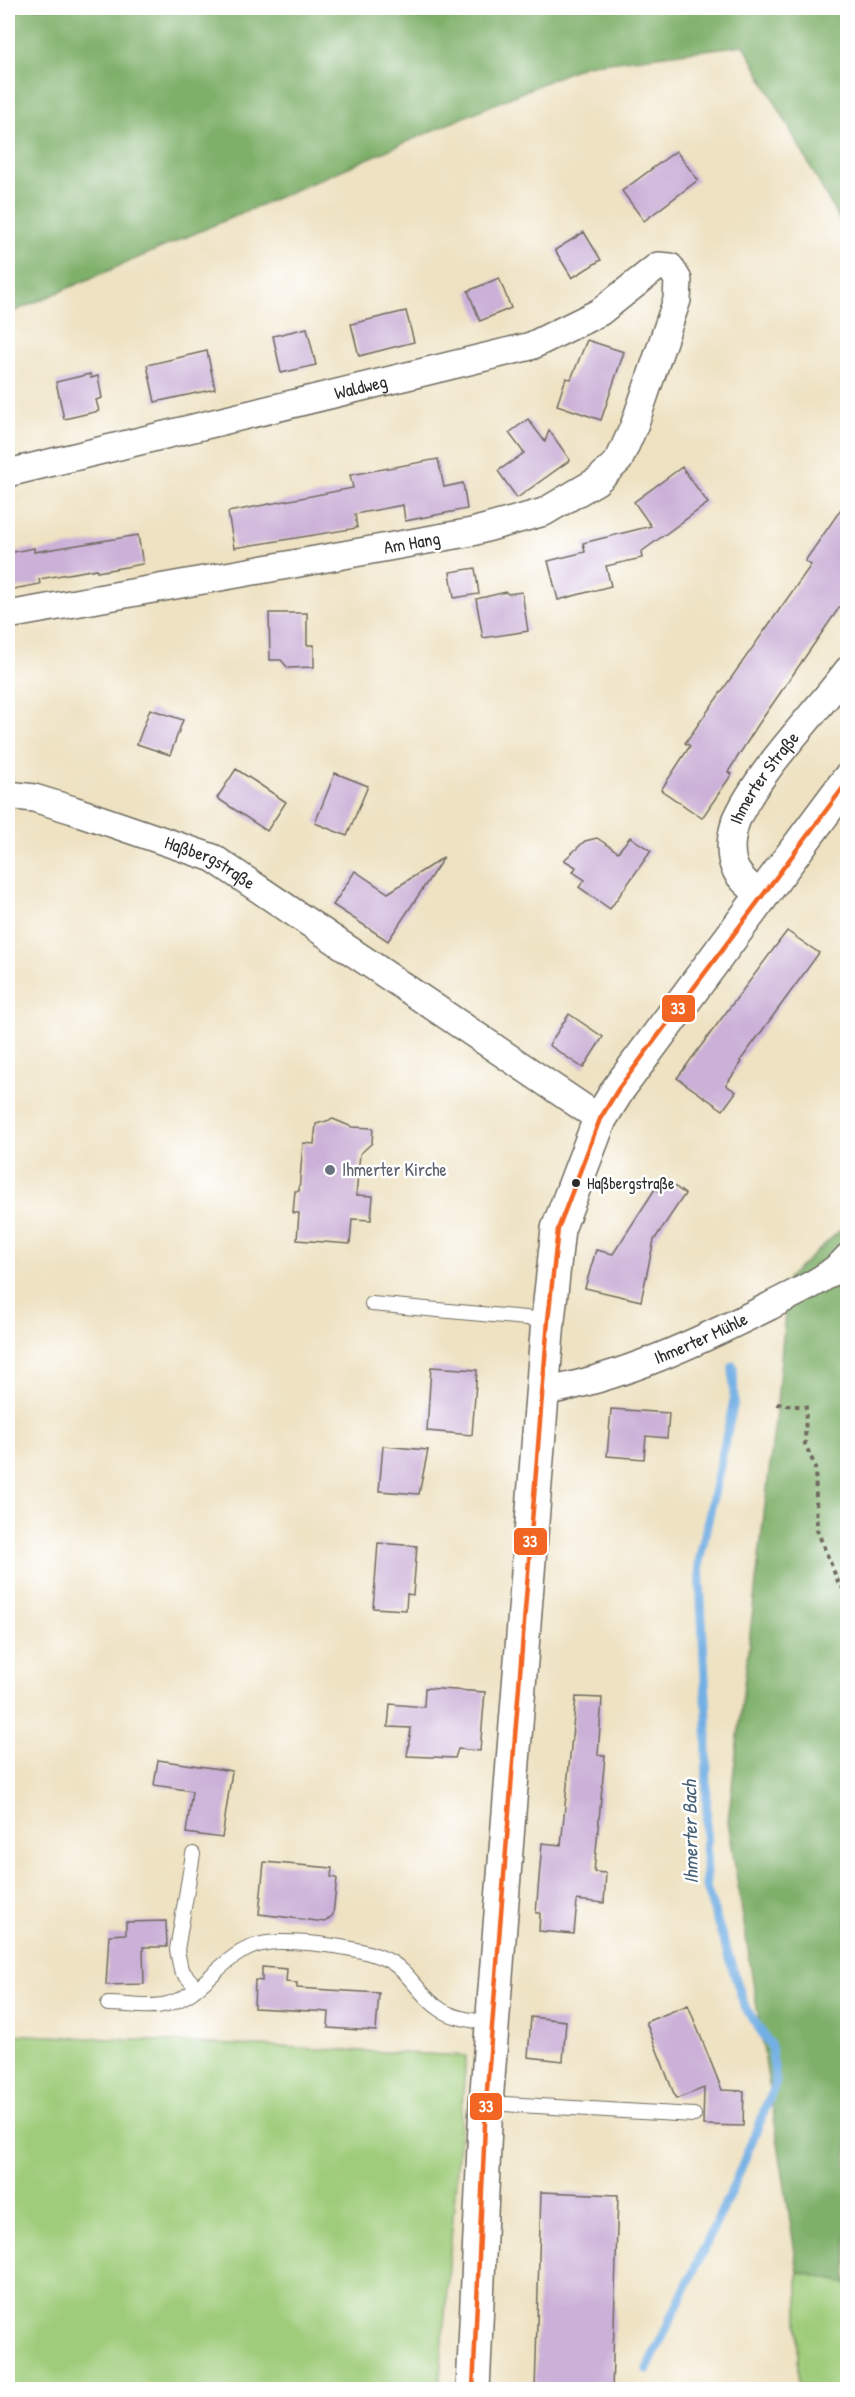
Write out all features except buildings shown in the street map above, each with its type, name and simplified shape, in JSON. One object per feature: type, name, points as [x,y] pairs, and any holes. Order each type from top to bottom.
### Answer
[{"type":"main road","points":[[473,2390],[486,2103],[542,1392],[558,1229],[600,1119],[619,1088],[848,780]]},
{"type":"street","name":"Waldweg","points":[[8,473],[531,346],[600,312],[658,266],[673,269],[679,287]]},
{"type":"street","name":"Am Hang","points":[[8,615],[472,532],[544,512],[597,481],[622,455],[677,300],[679,287]]},
{"type":"street","name":"Ihmerter Straße","points":[[761,896],[740,878],[734,865],[732,836],[736,821],[766,772],[848,670]]},
{"type":"street","name":"Haßbergstraße","points":[[8,795],[34,798],[213,858],[600,1119]]},
{"type":"street","name":"Ihmerter Mühle","points":[[542,1392],[581,1385],[634,1367],[676,1349],[812,1284],[848,1257]]},
{"type":"lane","points":[[372,1304],[548,1320]]},
{"type":"lane","points":[[193,1854],[177,1950],[182,1970],[196,1987]]},
{"type":"lane","points":[[108,2004],[166,2005],[196,1987],[241,1950],[255,1945],[279,1942],[369,1951],[393,1963],[439,2009],[456,2016],[492,2024]]},
{"type":"lane","points":[[486,2103],[694,2115]]},
{"type":"path","points":[[777,1404],[806,1407],[805,1444],[814,1466],[817,1530],[839,1584],[848,1593]]},
{"type":"green space","points":[[8,8],[847,8],[847,234],[744,45],[585,65],[8,314]]},
{"type":"green space","points":[[847,1224],[847,2283],[798,2272],[728,1821],[777,1404],[788,1278]]},
{"type":"green space","points":[[8,2034],[466,2056],[439,2389],[8,2389]]},
{"type":"green space","points":[[798,2272],[847,2283],[847,2389],[798,2389]]},
{"type":"waterway","name":"Ihmerter Bach","points":[[647,2369],[734,2185],[776,2082],[771,2046],[745,2007],[706,1887],[707,1717],[699,1562],[734,1401],[733,1366]]},
{"type":"transit line","name":"33","points":[[473,2390],[486,2103],[548,1320],[558,1229],[600,1119],[619,1088],[848,781]]},
{"type":"place","name":"Ihmerter Kirche","points":[[330,1170]]},
{"type":"place","name":"Haßbergstraße","points":[[576,1183]]}]
